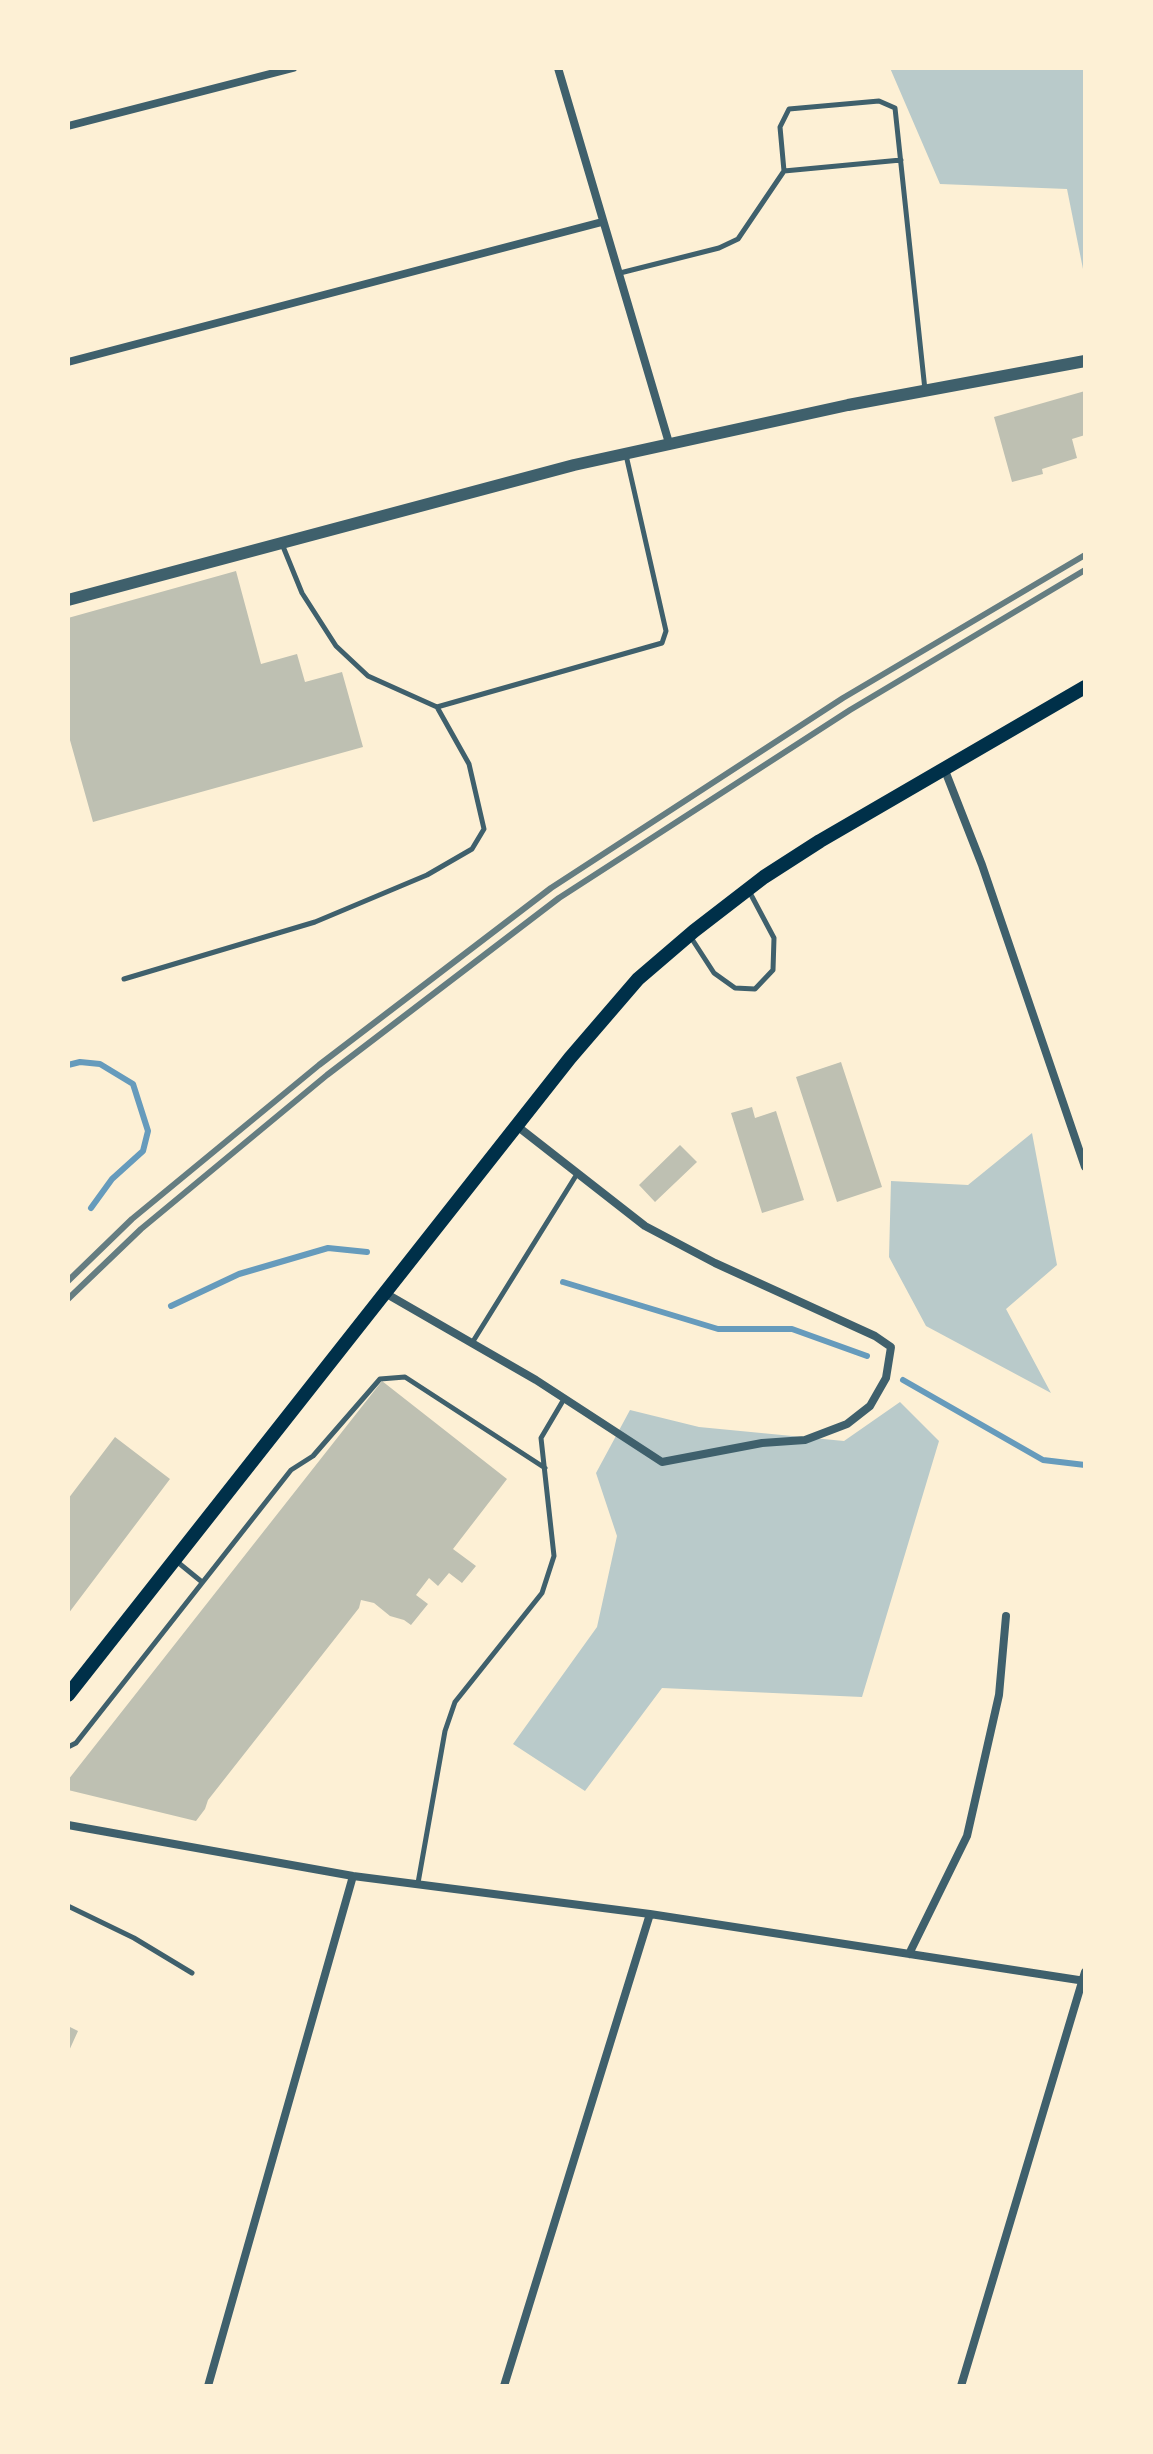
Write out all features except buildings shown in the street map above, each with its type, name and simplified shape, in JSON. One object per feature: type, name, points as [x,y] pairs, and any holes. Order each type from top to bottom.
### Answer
[{"type":"main road","points":[[68,1695],[517,1126],[638,979],[748,889],[820,841],[1085,687]]},
{"type":"street","points":[[68,126],[293,68]]},
{"type":"street","points":[[558,68],[669,443]]},
{"type":"street","points":[[68,362],[602,222]]},
{"type":"street","points":[[68,600],[574,465],[669,443],[1085,361]]},
{"type":"street","points":[[944,768],[982,865],[1085,1167]]},
{"type":"street","points":[[385,1293],[564,1399],[662,1462],[762,1443],[805,1440],[847,1424],[870,1406],[886,1378],[891,1347],[875,1336],[715,1263],[645,1226],[517,1126]]},
{"type":"street","points":[[909,1954],[967,1836],[999,1695],[1006,1616]]},
{"type":"street","points":[[68,1825],[353,1876],[650,1914],[1084,1978],[961,2386]]},
{"type":"street","points":[[208,2386],[353,1876]]},
{"type":"street","points":[[504,2386],[650,1914]]},
{"type":"lane","points":[[620,273],[719,248],[738,239],[784,171],[780,127],[789,109],[879,101],[895,108],[925,391]]},
{"type":"lane","points":[[784,171],[901,160]]},
{"type":"lane","points":[[437,707],[662,643],[666,631],[626,453]]},
{"type":"lane","points":[[124,979],[315,922],[427,875],[472,849],[484,829],[469,764],[437,707],[368,676],[336,646],[302,593],[282,543]]},
{"type":"lane","points":[[689,935],[714,973],[735,988],[755,989],[773,970],[774,938],[748,889]]},
{"type":"lane","points":[[472,1343],[577,1174]]},
{"type":"lane","points":[[68,1747],[76,1743],[291,1470],[313,1456],[380,1379],[405,1377],[545,1468]]},
{"type":"lane","points":[[418,1883],[445,1731],[455,1702],[542,1593],[554,1556],[541,1438],[564,1399]]},
{"type":"lane","points":[[175,1560],[202,1582]]},
{"type":"lane","points":[[68,1906],[134,1938],[192,1973]]},
{"type":"shaded area","points":[[890,68],[1085,68],[1085,279],[1067,189],[940,184]]},
{"type":"shaded area","points":[[1032,1133],[1057,1265],[1006,1309],[1051,1393],[926,1326],[889,1257],[891,1181],[968,1185]]},
{"type":"shaded area","points":[[900,1402],[939,1441],[862,1697],[662,1688],[585,1791],[513,1744],[597,1627],[617,1536],[596,1473],[630,1410],[699,1427],[844,1441]]},
{"type":"waterway","points":[[68,1065],[80,1062],[100,1064],[133,1084],[148,1131],[143,1151],[112,1179],[91,1208]]},
{"type":"waterway","points":[[171,1306],[239,1274],[328,1248],[367,1252]]},
{"type":"waterway","points":[[563,1282],[718,1329],[792,1329],[867,1356]]},
{"type":"waterway","points":[[903,1380],[1043,1460],[1085,1465]]},
{"type":"railway","points":[[68,1281],[132,1219],[319,1065],[551,888],[843,698],[1085,555]]},
{"type":"railway","points":[[68,1299],[141,1229],[327,1075],[559,898],[850,710],[1085,570]]}]
